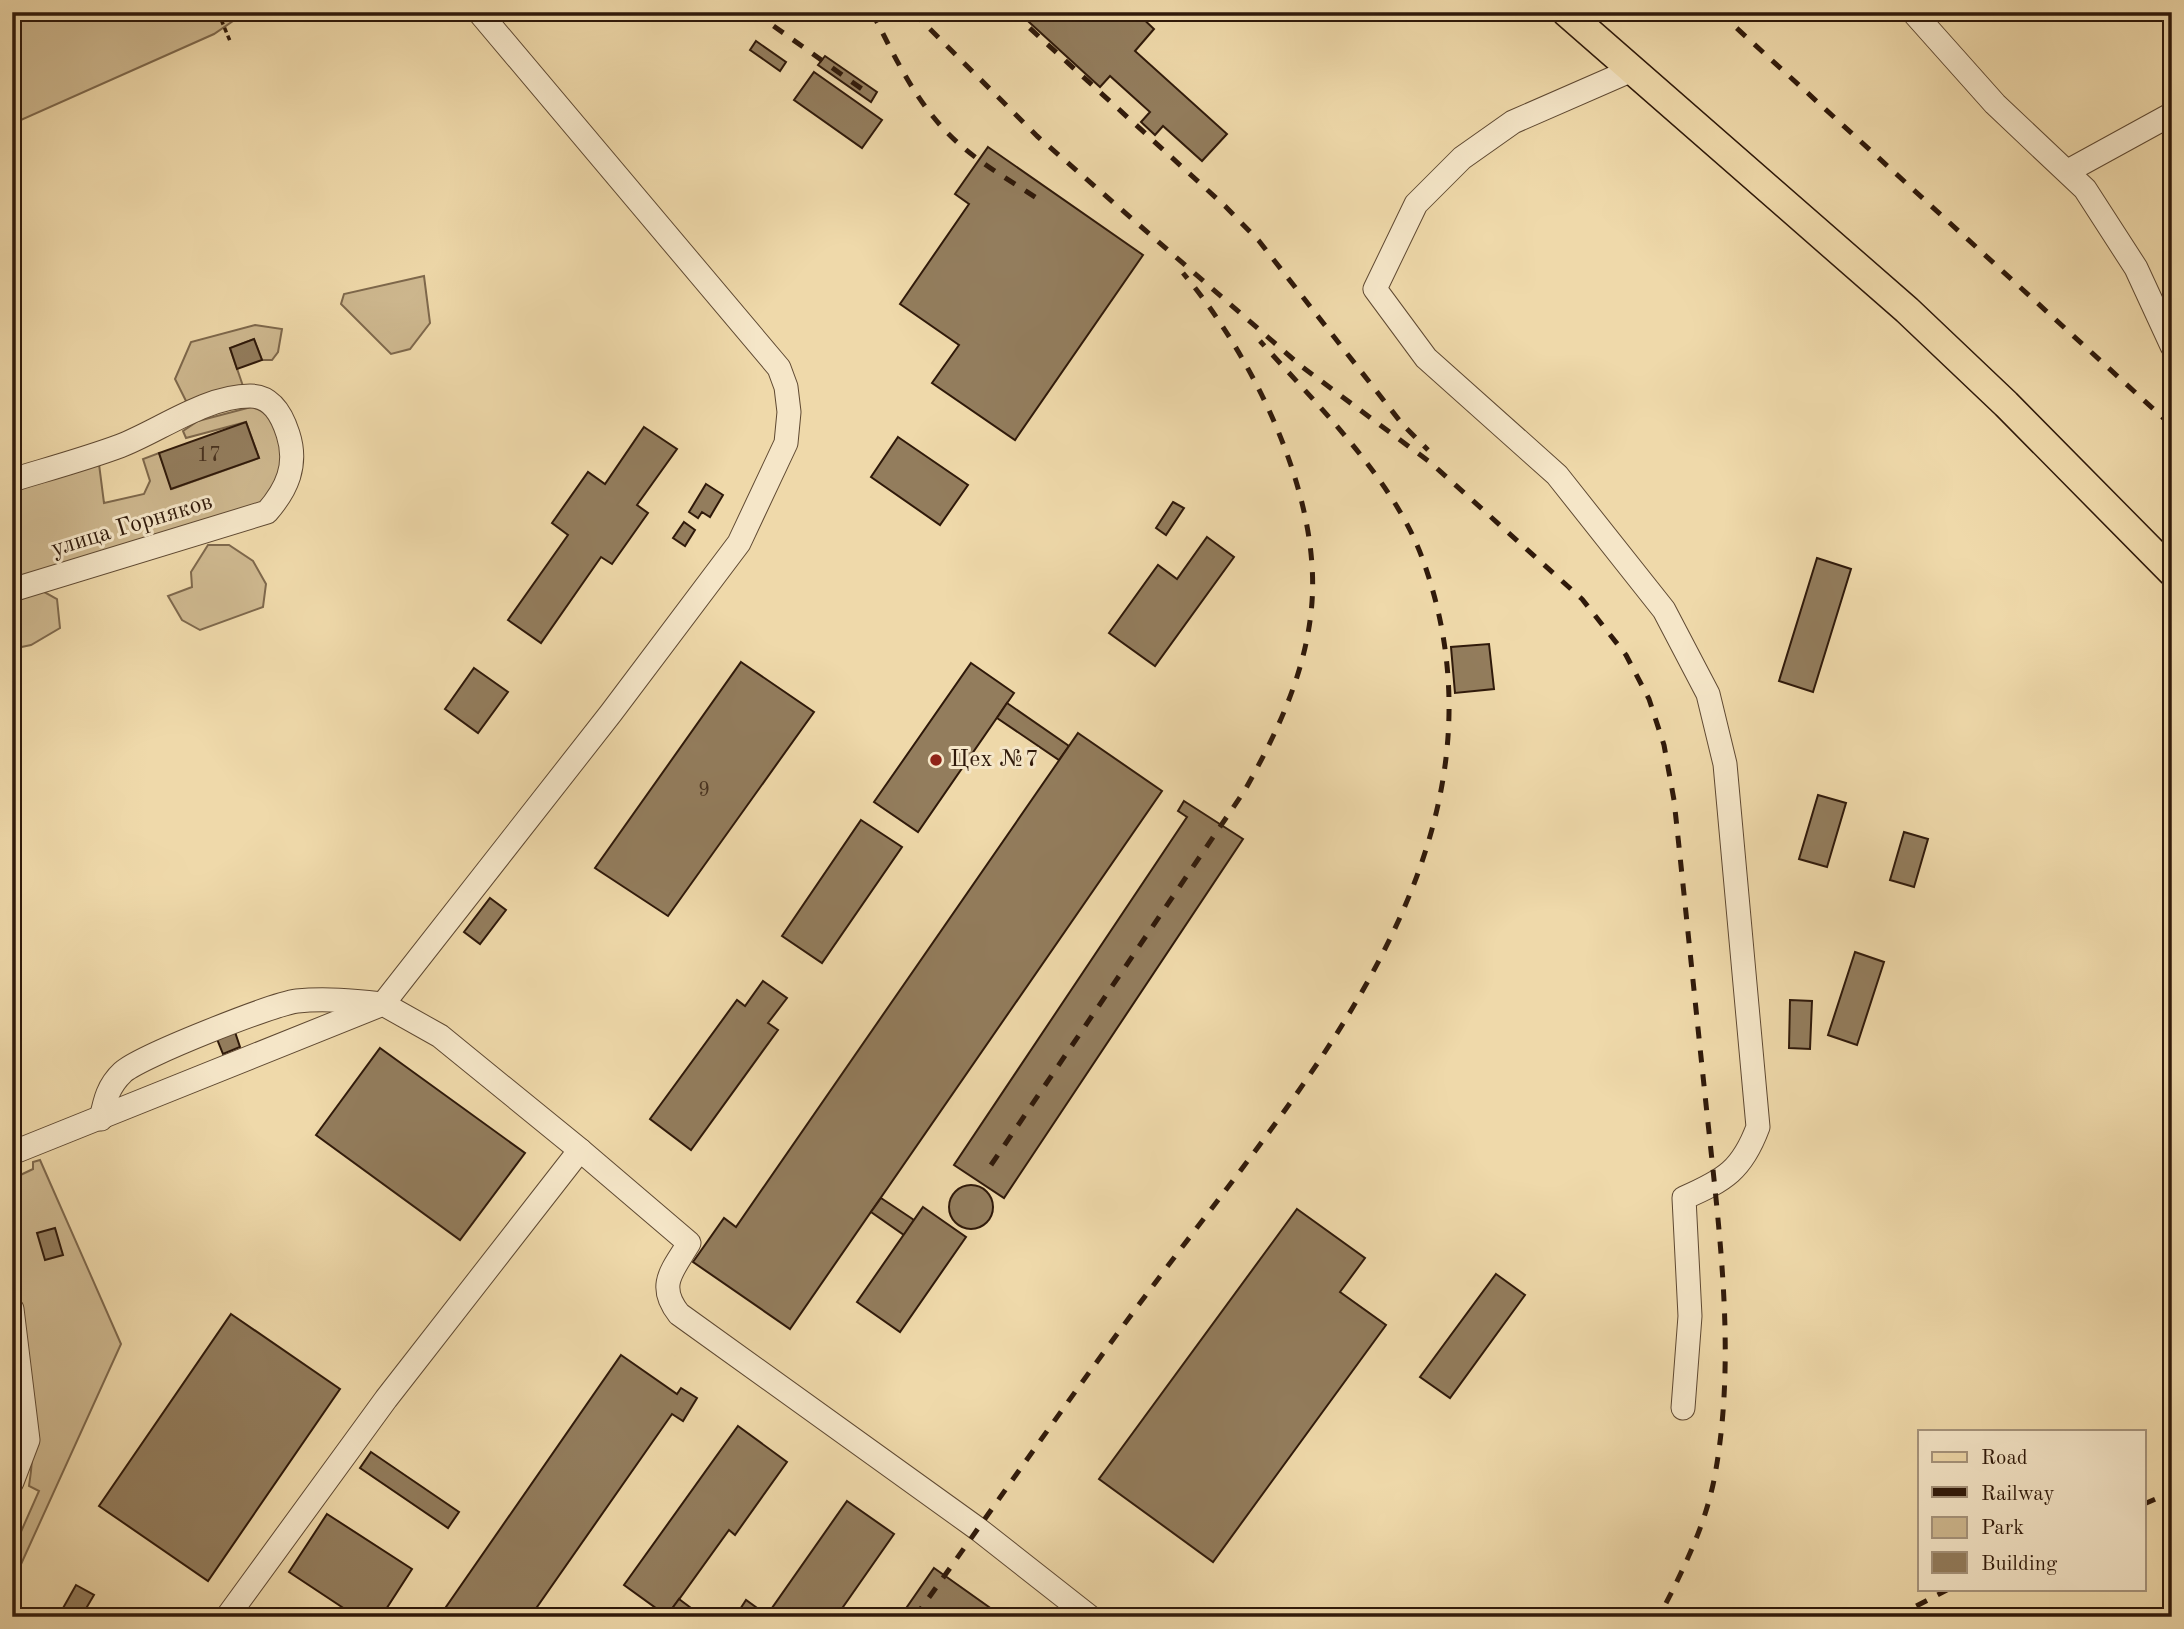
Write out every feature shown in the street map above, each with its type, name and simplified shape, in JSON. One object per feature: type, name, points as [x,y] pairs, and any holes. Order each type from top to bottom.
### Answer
[{"type":"main road","points":[[1566,12],[1907,310],[2006,404],[2172,572]]},
{"type":"street","points":[[12,1153],[383,1004],[611,713],[739,543],[786,443],[789,412],[786,387],[779,368],[480,12]]},
{"type":"street","points":[[1913,12],[1995,104],[2068,171],[2122,243],[2172,346]]},
{"type":"street","points":[[1632,70],[1513,122],[1462,158],[1416,204],[1375,289],[1426,358],[1557,474],[1664,610],[1709,694],[1725,764],[1758,1127],[1746,1157],[1714,1185],[1684,1198],[1690,1316],[1683,1408]]},
{"type":"street","points":[[2068,171],[2172,114]]},
{"type":"street","name":"улица Горняков","points":[[12,481],[121,446],[181,416],[250,396],[269,401],[283,419],[291,444],[291,466],[285,491],[267,512],[12,590]]},
{"type":"street","points":[[101,1119],[108,1089],[125,1070],[160,1052],[293,1001],[334,998],[383,1004],[440,1036],[689,1243],[667,1284],[667,1294],[679,1314],[978,1529],[1076,1613]]},
{"type":"street","points":[[227,1617],[386,1399],[580,1150]]},
{"type":"street","points":[[12,1310],[28,1440],[14,1481]]},
{"type":"path","points":[[218,12],[230,41]]},
{"type":"green space","points":[[12,12],[246,12],[214,34],[12,124]]},
{"type":"green space","points":[[424,276],[430,323],[410,349],[391,354],[341,304],[344,294]]},
{"type":"green space","points":[[255,325],[282,329],[278,352],[272,360],[262,360],[254,339],[230,348],[244,389],[189,407],[175,379],[191,342]]},
{"type":"green space","points":[[255,406],[274,417],[287,458],[266,509],[12,584],[12,489],[99,464],[104,503],[144,494],[150,481],[143,459],[159,453],[172,489],[259,458],[246,422],[186,438],[183,431],[198,421]]},
{"type":"green space","points":[[208,545],[229,545],[253,561],[266,584],[263,607],[200,630],[182,620],[168,596],[192,587],[191,572]]},
{"type":"green space","points":[[37,588],[57,599],[60,628],[31,645],[12,649],[12,596]]},
{"type":"green space","points":[[40,1160],[121,1344],[12,1584],[12,1552],[39,1491],[29,1486],[33,1407],[25,1328],[17,1276],[12,1263],[12,1179],[33,1169],[33,1162]]},
{"type":"building","points":[[1018,12],[1136,12],[1154,29],[1135,51],[1227,134],[1202,161],[1163,126],[1155,135],[1141,122],[1150,112],[1110,76],[1100,87]]},
{"type":"building","points":[[756,41],[786,62],[780,71],[750,50]]},
{"type":"building","points":[[825,56],[877,92],[871,102],[818,65]]},
{"type":"building","points":[[814,72],[882,120],[862,148],[794,100]]},
{"type":"building","points":[[988,147],[1143,255],[1015,440],[932,383],[959,345],[900,304],[969,204],[955,194]]},
{"type":"building","points":[[254,339],[262,360],[237,369],[230,348]]},
{"type":"building","points":[[246,422],[259,458],[171,489],[159,453]]},
{"type":"building","points":[[644,427],[677,449],[637,505],[648,513],[612,564],[601,557],[541,643],[508,620],[568,535],[552,523],[588,472],[605,484]]},
{"type":"building","points":[[898,437],[968,485],[940,525],[871,477]]},
{"type":"building","points":[[706,484],[723,495],[710,517],[702,512],[698,518],[689,512]]},
{"type":"building","points":[[1173,502],[1184,508],[1166,535],[1156,528]]},
{"type":"building","points":[[684,522],[695,530],[685,546],[673,538]]},
{"type":"building","points":[[1207,537],[1234,557],[1155,666],[1109,633],[1158,565],[1177,579]]},
{"type":"building","points":[[1817,558],[1851,569],[1813,692],[1779,681]]},
{"type":"building","points":[[1489,644],[1494,689],[1455,693],[1451,647]]},
{"type":"building","points":[[741,662],[814,712],[668,916],[595,868]]},
{"type":"building","name":"Цех №7","points":[[971,663],[1014,693],[918,832],[874,802]]},
{"type":"building","points":[[474,668],[508,692],[478,733],[445,709]]},
{"type":"building","points":[[1007,703],[1069,746],[1059,760],[997,718]]},
{"type":"building","points":[[1078,733],[1162,791],[790,1329],[693,1262],[724,1218],[736,1227]]},
{"type":"building","points":[[1818,795],[1846,803],[1827,867],[1799,859]]},
{"type":"building","points":[[1184,801],[1243,839],[1004,1198],[954,1165],[1187,817],[1178,811]]},
{"type":"building","points":[[861,820],[902,847],[822,963],[782,936]]},
{"type":"building","points":[[1904,832],[1928,839],[1914,887],[1890,880]]},
{"type":"building","points":[[490,898],[506,910],[480,944],[464,932]]},
{"type":"building","points":[[1855,952],[1884,962],[1857,1045],[1828,1035]]},
{"type":"building","points":[[763,981],[787,998],[768,1023],[778,1030],[691,1150],[650,1119],[737,1000],[745,1006]]},
{"type":"building","points":[[1790,1000],[1812,1001],[1810,1049],[1789,1048]]},
{"type":"building","points":[[235,1032],[240,1047],[223,1054],[217,1039]]},
{"type":"building","points":[[380,1048],[525,1153],[460,1240],[316,1135]]},
{"type":"building","points":[[971,1185],[987,1191],[993,1207],[987,1223],[971,1229],[955,1223],[949,1207],[955,1191]]},
{"type":"building","points":[[881,1198],[914,1220],[904,1235],[871,1212]]},
{"type":"building","points":[[923,1207],[966,1237],[900,1332],[857,1302]]},
{"type":"building","points":[[1297,1209],[1365,1258],[1340,1292],[1386,1325],[1213,1562],[1099,1479]]},
{"type":"building","points":[[55,1228],[63,1255],[45,1260],[37,1233]]},
{"type":"building","points":[[1496,1274],[1525,1295],[1450,1398],[1420,1377]]},
{"type":"building","points":[[231,1314],[340,1389],[208,1581],[99,1506]]},
{"type":"building","points":[[621,1355],[677,1394],[681,1388],[697,1398],[683,1421],[672,1414],[530,1617],[439,1617]]},
{"type":"building","points":[[738,1426],[787,1462],[735,1535],[729,1530],[667,1616],[624,1585]]},
{"type":"building","points":[[371,1452],[459,1512],[448,1528],[360,1468]]},
{"type":"building","points":[[847,1501],[894,1534],[836,1617],[735,1617],[746,1600],[767,1615]]},
{"type":"building","points":[[327,1514],[412,1569],[381,1617],[357,1617],[289,1572]]},
{"type":"building","points":[[934,1568],[1003,1617],[900,1617]]},
{"type":"building","points":[[76,1585],[94,1595],[81,1617],[58,1617]]},
{"type":"building","points":[[679,1599],[703,1617],[681,1617],[671,1610]]},
{"type":"railway","points":[[754,12],[869,94]]},
{"type":"railway","points":[[872,12],[908,81],[943,128],[977,158],[1041,201]]},
{"type":"railway","points":[[913,12],[1037,136],[1301,366],[1431,463],[1582,599],[1626,655],[1649,699],[1664,745],[1674,800],[1718,1218],[1725,1350],[1721,1437],[1710,1498],[1691,1550],[1659,1617]]},
{"type":"railway","points":[[1012,12],[1225,206],[1259,241],[1403,425],[1428,450]]},
{"type":"railway","points":[[1719,12],[2172,426]]},
{"type":"railway","points":[[991,1165],[1245,790],[1279,723],[1304,652],[1312,602],[1312,560],[1305,516],[1293,471],[1256,384],[1209,306],[1183,273]]},
{"type":"railway","points":[[915,1617],[1062,1410],[1274,1126],[1332,1041],[1383,952],[1422,861],[1445,765],[1447,666],[1424,563],[1395,503],[1375,474],[1330,418],[1260,341]]},
{"type":"railway","points":[[2146,1503],[2172,1492]]},
{"type":"railway","points":[[1895,1617],[1947,1590]]},
{"type":"place","name":"Цех №7","points":[[936,760]]}]
